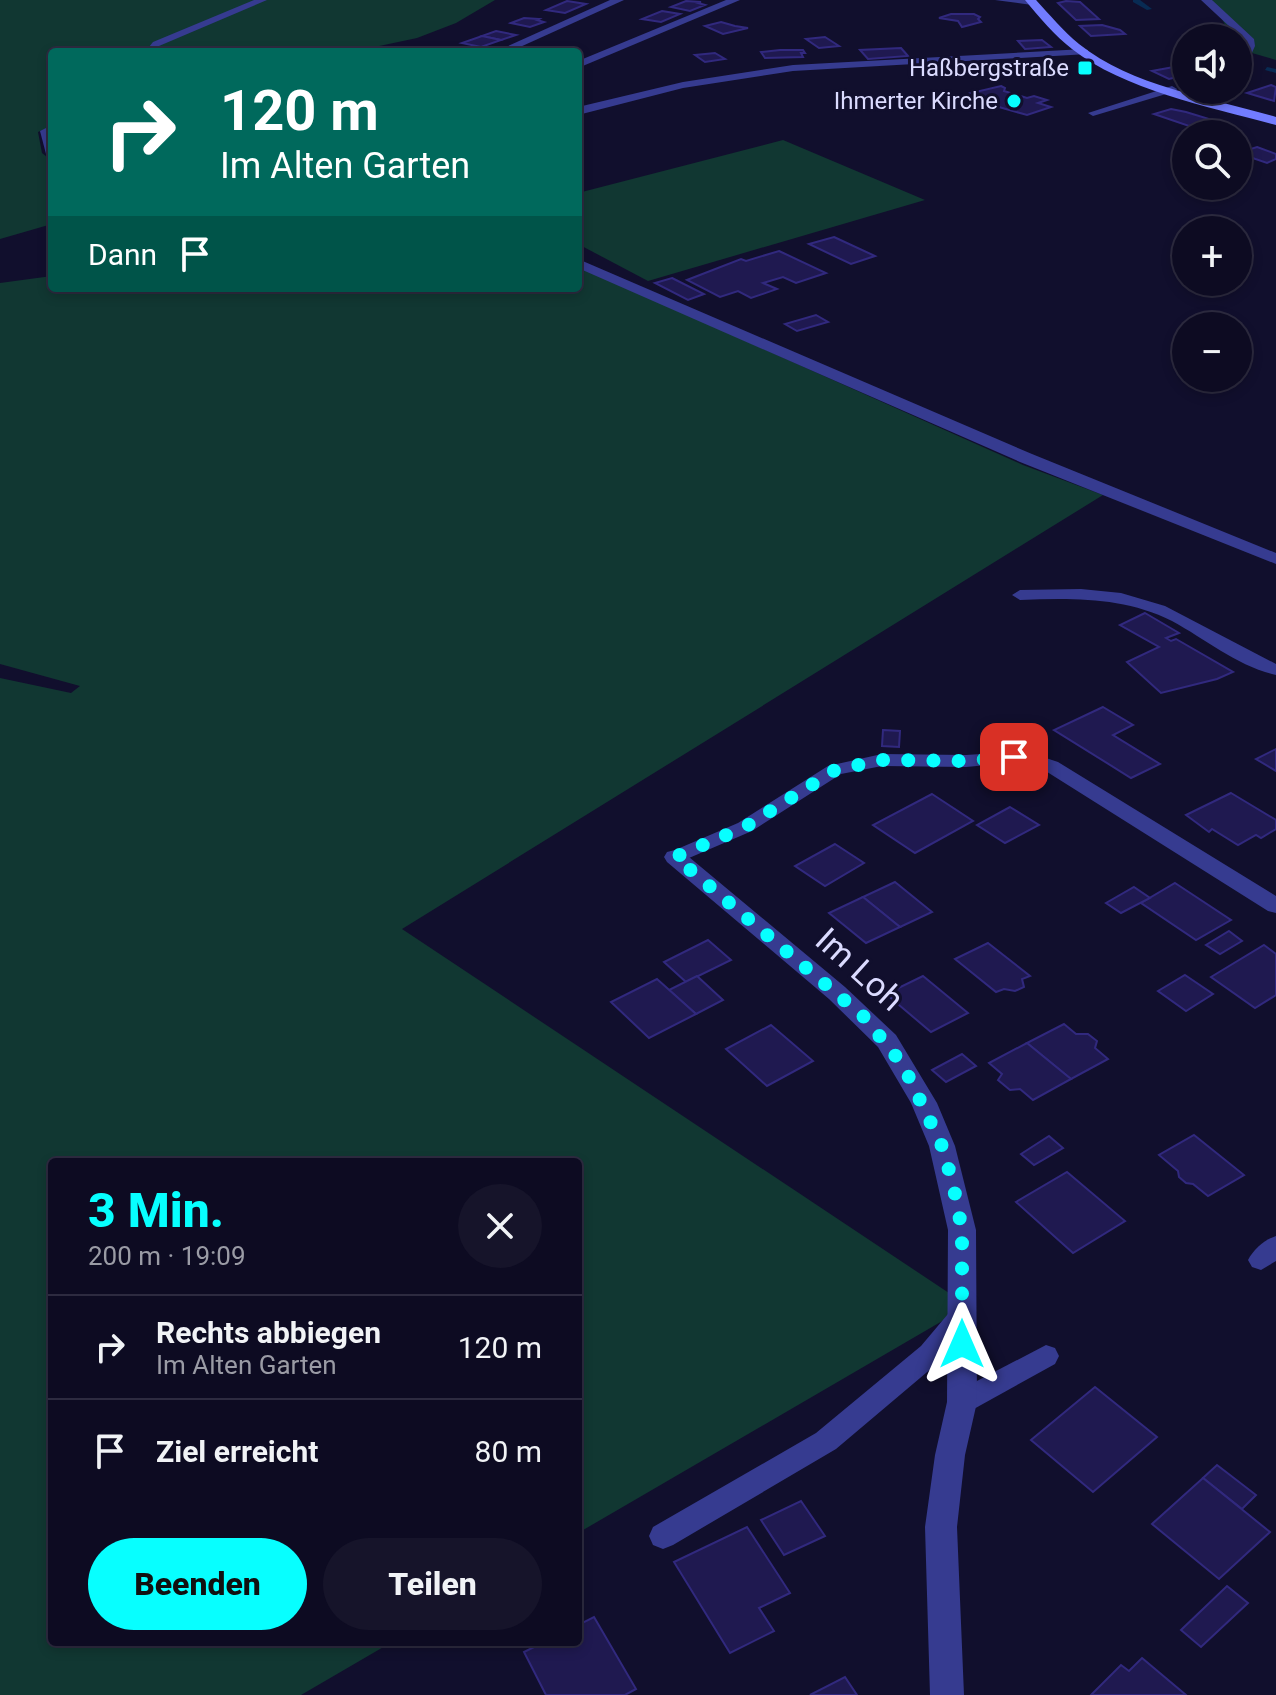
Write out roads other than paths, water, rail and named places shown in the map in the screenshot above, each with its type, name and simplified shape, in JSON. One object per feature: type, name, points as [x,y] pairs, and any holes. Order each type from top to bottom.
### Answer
[{"type":"main road","points":[[1031,1],[1084,52],[1126,74],[1172,89]]},
{"type":"main road","points":[[1221,104],[1276,121]]},
{"type":"street","points":[[509,48],[619,0]]},
{"type":"street","points":[[582,63],[735,0]]},
{"type":"street","points":[[1000,0],[1031,1]]},
{"type":"street","points":[[1206,0],[1232,24]]},
{"type":"street","points":[[582,110],[683,85],[793,68],[1084,52]]},
{"type":"street","points":[[582,265],[1026,458],[1276,559]]},
{"type":"street","points":[[1025,757],[1066,775],[1274,901]]},
{"type":"street","name":"Im Loh","points":[[675,857],[864,1017],[903,1065],[942,1146],[962,1230],[962,1402],[950,1455],[941,1527],[947,1695]]},
{"type":"lane","points":[[153,48],[179,33],[262,0]]},
{"type":"lane","points":[[1093,113],[1172,89]]},
{"type":"lane","points":[[1020,595],[1068,592],[1144,604],[1178,618],[1214,642],[1259,665],[1276,670]]},
{"type":"lane","points":[[675,857],[745,827],[835,770],[882,760],[966,761],[1025,757]]},
{"type":"lane","points":[[663,1536],[826,1441],[930,1354],[962,1315]]},
{"type":"lane","points":[[962,1402],[1046,1356]]},
{"type":"waterway","points":[[1137,0],[1149,9]]},
{"type":"waterway","points":[[1267,69],[1276,71]]},
{"type":"place","name":"Haßbergstraße","points":[[1085,68]]},
{"type":"place","name":"Ihmerter Kirche","points":[[1014,101]]}]
